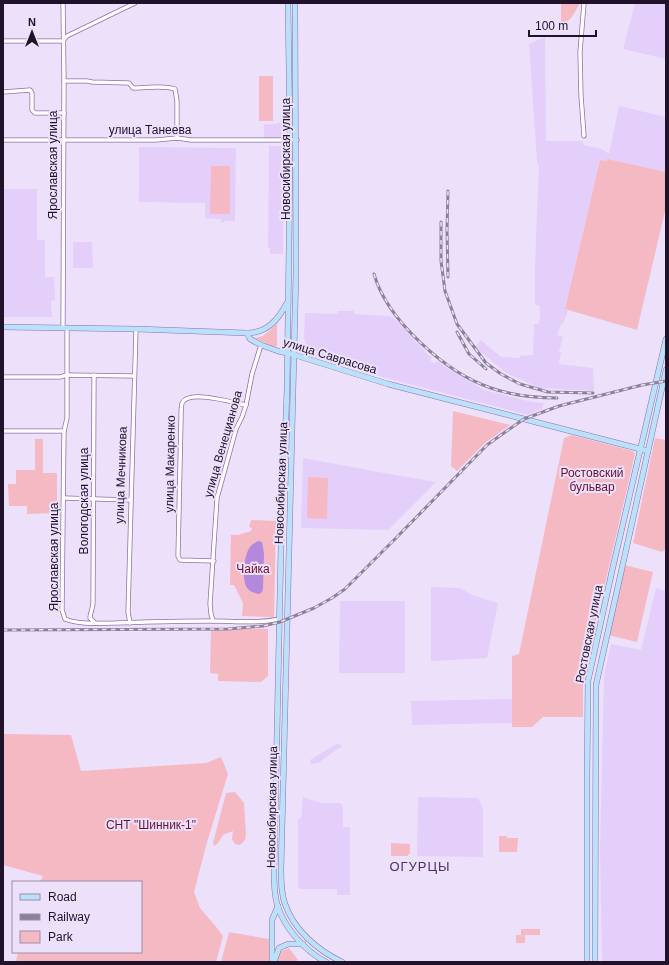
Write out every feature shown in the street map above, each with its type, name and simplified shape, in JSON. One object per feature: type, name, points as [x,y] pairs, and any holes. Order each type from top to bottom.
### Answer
[{"type":"street","name":"Ярославская улица","points":[[63,3],[67,418],[64,431],[62,610],[65,619],[73,622],[95,623],[213,621],[252,623],[280,619]]},
{"type":"street","points":[[3,41],[63,41],[67,36],[135,3]]},
{"type":"street","name":"Новосибирская улица","points":[[288,3],[290,140],[289,247],[274,871],[278,906],[289,928],[303,944],[315,955],[326,962]]},
{"type":"street","name":"Новосибирская улица","points":[[295,3],[297,140],[295,355],[281,870],[282,890],[285,904],[290,916],[302,932],[318,948],[342,962]]},
{"type":"street","points":[[584,3],[580,52],[580,96],[584,136]]},
{"type":"street","points":[[64,81],[129,83],[133,88],[162,87],[175,89],[177,138]]},
{"type":"street","points":[[3,92],[30,90],[32,93],[32,110],[35,113],[64,113]]},
{"type":"street","name":"улица Танеева","points":[[3,140],[156,140],[177,138],[191,140],[297,140]]},
{"type":"street","points":[[3,327],[254,333],[263,330],[272,324],[280,316],[288,302]]},
{"type":"street","name":"улица Мечникова","points":[[130,623],[128,612],[130,500],[136,329]]},
{"type":"street","name":"улица Саврасова","points":[[247,333],[250,339],[261,345],[388,384],[648,451]]},
{"type":"street","name":"Ростовская улица","points":[[587,962],[588,685],[666,339]]},
{"type":"street","name":"улица Венецианова","points":[[213,621],[210,604],[217,498],[236,429],[246,405],[252,374],[261,345]]},
{"type":"street","name":"Ростовская улица","points":[[595,962],[596,686],[666,370]]},
{"type":"street","points":[[3,377],[60,377],[67,375],[134,376]]},
{"type":"street","name":"Вологодская улица","points":[[94,375],[93,603],[90,618],[95,623]]},
{"type":"street","name":"улица Макаренко","points":[[214,561],[180,560],[178,556],[182,403],[191,397],[208,397],[246,405]]},
{"type":"street","points":[[3,431],[64,431]]},
{"type":"street","points":[[64,498],[130,500]]},
{"type":"street","points":[[588,685],[596,686]]},
{"type":"street","name":"Новосибирская улица","points":[[273,962],[272,920],[278,906]]},
{"type":"street","points":[[588,916],[595,916]]},
{"type":"street","name":"Новосибирская улица","points":[[273,962],[279,948],[288,944],[303,944]]},
{"type":"shaded area","points":[[635,3],[666,3],[666,59],[623,49]]},
{"type":"shaded area","points":[[545,37],[546,141],[583,141],[583,145],[602,149],[609,154],[619,106],[666,117],[666,172],[608,159],[607,161],[600,160],[565,309],[568,311],[557,335],[563,337],[559,352],[561,352],[559,364],[593,368],[594,391],[540,388],[506,373],[475,347],[481,340],[501,357],[520,358],[520,356],[533,355],[534,324],[538,324],[540,319],[539,305],[535,305],[539,165],[537,161],[529,44]]},
{"type":"shaded area","points":[[283,123],[283,139],[264,139],[264,124]]},
{"type":"shaded area","points":[[269,146],[283,146],[283,254],[270,254],[270,248],[268,248]]},
{"type":"shaded area","points":[[139,147],[236,148],[235,221],[226,221],[221,223],[221,219],[205,218],[205,203],[139,202]]},
{"type":"shaded area","points":[[3,189],[37,189],[37,240],[45,240],[45,277],[54,277],[55,300],[51,301],[52,317],[3,317]]},
{"type":"shaded area","points":[[73,242],[92,242],[93,268],[73,268]]},
{"type":"shaded area","points":[[338,311],[354,311],[354,314],[390,316],[396,320],[428,355],[432,357],[430,360],[434,364],[438,360],[444,366],[484,390],[532,402],[544,403],[542,409],[528,415],[371,374],[368,371],[309,356],[304,338],[305,313],[337,314]]},
{"type":"shaded area","points":[[303,458],[436,482],[388,530],[301,528]]},
{"type":"shaded area","points":[[258,541],[262,542],[264,553],[263,589],[259,594],[247,588],[244,579],[246,556],[250,547]]},
{"type":"shaded area","points":[[431,587],[460,588],[472,595],[498,603],[487,658],[431,661]]},
{"type":"shaded area","points":[[656,588],[666,591],[666,962],[602,962],[600,851],[604,675],[611,644],[641,650]]},
{"type":"shaded area","points":[[340,601],[405,601],[405,673],[339,673]]},
{"type":"shaded area","points":[[512,699],[512,723],[412,725],[411,701]]},
{"type":"shaded area","points":[[338,743],[342,746],[318,763],[311,764],[310,760]]},
{"type":"shaded area","points":[[303,797],[322,803],[340,803],[343,807],[343,827],[350,827],[350,895],[337,895],[337,889],[300,889],[298,887],[298,819],[301,819]]},
{"type":"shaded area","points":[[418,797],[478,798],[483,809],[483,857],[417,856]]},
{"type":"green space","points":[[561,3],[580,3],[570,19],[561,23]]},
{"type":"green space","points":[[259,76],[273,76],[273,121],[259,121]]},
{"type":"green space","points":[[608,159],[666,172],[666,207],[637,330],[565,309],[600,160],[607,161]]},
{"type":"green space","points":[[211,166],[230,166],[230,214],[210,214]]},
{"type":"green space","points":[[277,324],[277,346],[274,347],[255,338],[263,336]]},
{"type":"green space","points":[[453,411],[510,425],[485,443],[457,471],[451,466]]},
{"type":"green space","name":"Ростовский бульвар","points":[[571,435],[633,451],[635,454],[585,670],[583,684],[583,717],[543,717],[532,727],[512,727],[512,656],[519,654],[564,438]]},
{"type":"green space","points":[[655,438],[666,440],[666,549],[662,552],[633,543]]},
{"type":"green space","points":[[35,439],[43,439],[43,473],[57,473],[57,513],[27,514],[27,506],[9,506],[8,484],[16,484],[16,470],[35,470]]},
{"type":"green space","points":[[308,477],[328,478],[327,519],[307,518]]},
{"type":"green space","name":"Чайка","points":[[251,520],[276,521],[274,617],[242,616],[243,603],[234,585],[230,585],[231,535],[238,535],[251,531],[252,528],[249,527]]},
{"type":"green space","points":[[624,565],[653,572],[637,642],[608,635]]},
{"type":"green space","points":[[211,628],[268,629],[268,676],[261,682],[218,681],[218,674],[210,673]]},
{"type":"green space","name":"СНТ \"Шинник-1\"","points":[[3,734],[71,735],[81,771],[206,763],[221,757],[228,774],[207,842],[194,892],[200,908],[223,936],[216,962],[16,962],[18,953],[142,953],[142,881],[40,881],[43,876],[3,865]]},
{"type":"green space","points":[[235,792],[244,803],[245,840],[240,845],[235,844],[232,839],[233,831],[223,835],[214,846],[213,843],[226,793]]},
{"type":"green space","points":[[499,836],[518,838],[517,852],[499,852]]},
{"type":"green space","points":[[391,843],[410,844],[410,853],[407,856],[391,856]]},
{"type":"green space","points":[[521,929],[540,929],[540,935],[525,935],[525,943],[516,943],[516,935],[521,935]]},
{"type":"green space","points":[[229,932],[269,939],[269,962],[221,962]]},
{"type":"green space","points":[[289,948],[298,960],[296,962],[277,962],[279,952]]},
{"type":"railway","points":[[448,191],[448,277]]},
{"type":"railway","points":[[441,222],[441,261],[445,291],[457,324],[486,363],[501,374],[520,384],[548,392],[593,393]]},
{"type":"railway","points":[[374,274],[391,309],[405,326],[420,343],[456,370],[474,381],[507,393],[523,396],[557,398]]},
{"type":"railway","points":[[457,332],[469,354],[486,369]]},
{"type":"railway","points":[[3,630],[228,629],[263,626],[280,622],[314,608],[345,589],[487,445],[524,419],[559,406],[642,385],[666,381]]},
{"type":"district","name":"ОГУРЦЫ","points":[[420,866]]}]
